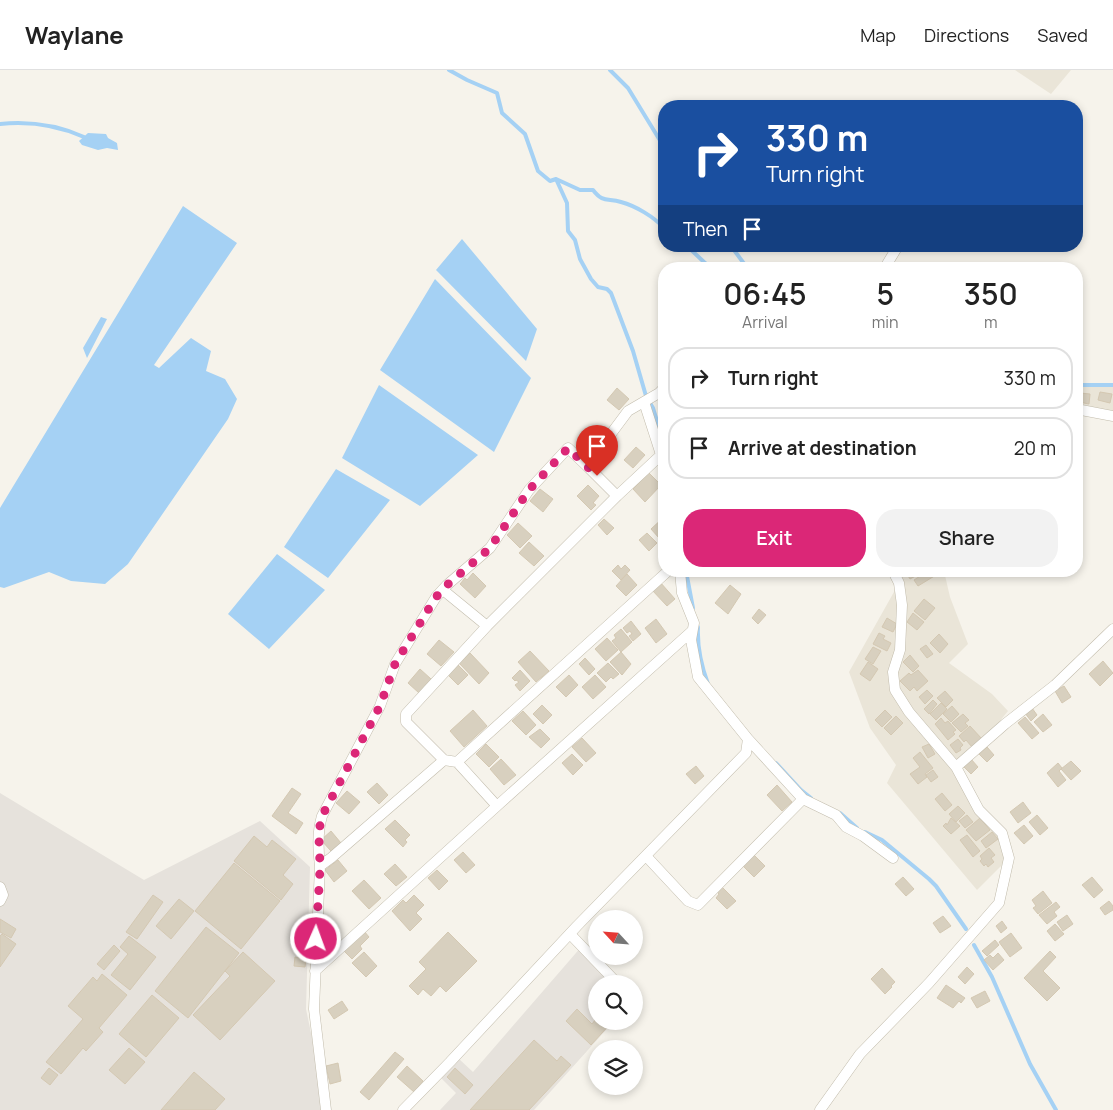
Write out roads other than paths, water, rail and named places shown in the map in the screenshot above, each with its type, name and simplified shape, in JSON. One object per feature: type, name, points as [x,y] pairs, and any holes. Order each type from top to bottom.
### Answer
[{"type":"street","points":[[587,466],[628,411],[658,392]]},
{"type":"street","points":[[644,402],[658,447]]},
{"type":"street","points":[[1083,410],[1113,416]]},
{"type":"street","points":[[326,1110],[314,1009],[320,866],[318,845],[322,816],[380,706],[395,664],[436,597],[490,548],[529,490],[568,448],[617,496]]},
{"type":"street","points":[[496,806],[457,762],[444,760],[406,722],[406,714],[487,626],[617,496],[658,463]]},
{"type":"street","points":[[457,762],[661,577]]},
{"type":"street","points":[[681,577],[682,593],[694,623],[691,640],[698,677],[748,739],[803,799],[836,815],[846,827],[863,836],[893,858]]},
{"type":"street","points":[[820,1110],[860,1054],[929,983],[999,903],[1009,858],[1002,833],[979,810],[956,767],[909,712],[895,690],[893,672],[900,650],[902,605],[899,583],[896,577]]},
{"type":"street","points":[[443,590],[487,626]]},
{"type":"street","points":[[956,767],[1005,724],[1055,685],[1113,629]]},
{"type":"street","points":[[315,972],[496,806],[692,632]]},
{"type":"street","points":[[403,1110],[570,934],[746,753],[748,739]]},
{"type":"street","points":[[320,866],[444,760]]},
{"type":"street","points":[[646,856],[688,901],[698,905],[803,799]]},
{"type":"street","points":[[0,887],[3,895],[0,901]]},
{"type":"street","points":[[570,934],[609,975]]},
{"type":"water","points":[[88,133],[106,134],[108,138],[117,143],[118,150],[107,148],[98,150],[82,145],[79,141]]},
{"type":"water","points":[[183,206],[237,243],[154,365],[159,368],[191,338],[211,351],[206,371],[225,379],[237,399],[228,419],[128,564],[105,584],[71,581],[49,572],[4,588],[0,587],[0,508]]},
{"type":"water","points":[[462,239],[537,329],[526,361],[436,270]]},
{"type":"water","points":[[435,279],[531,378],[494,452],[380,370]]},
{"type":"water","points":[[101,317],[107,319],[87,358],[83,348]]},
{"type":"water","points":[[379,385],[478,455],[420,506],[342,458]]},
{"type":"water","points":[[336,469],[390,500],[328,578],[284,547]]},
{"type":"water","points":[[277,554],[325,590],[269,649],[228,614]]},
{"type":"waterway","points":[[449,70],[497,93],[502,113],[525,134],[538,171],[550,181],[556,179],[567,203],[568,231],[575,240],[580,259],[591,279],[598,287],[607,289],[611,293],[633,351],[646,396],[653,408],[658,424]]},
{"type":"waterway","points":[[610,70],[628,88],[658,137]]},
{"type":"waterway","points":[[0,124],[22,123],[43,125],[64,129],[84,137]]},
{"type":"waterway","points":[[556,179],[580,190],[593,190],[603,198],[633,206],[658,222]]},
{"type":"waterway","points":[[693,252],[704,262]]},
{"type":"waterway","points":[[735,252],[743,262]]},
{"type":"waterway","points":[[1083,385],[1113,385]]},
{"type":"waterway","points":[[687,577],[693,608]]},
{"type":"waterway","points":[[698,627],[700,656],[708,684]]},
{"type":"waterway","points":[[776,763],[811,798]]},
{"type":"waterway","points":[[840,813],[857,828]]},
{"type":"waterway","points":[[865,832],[882,840],[929,879],[966,929]]},
{"type":"waterway","points":[[974,945],[992,977],[1030,1064],[1056,1110]]}]
